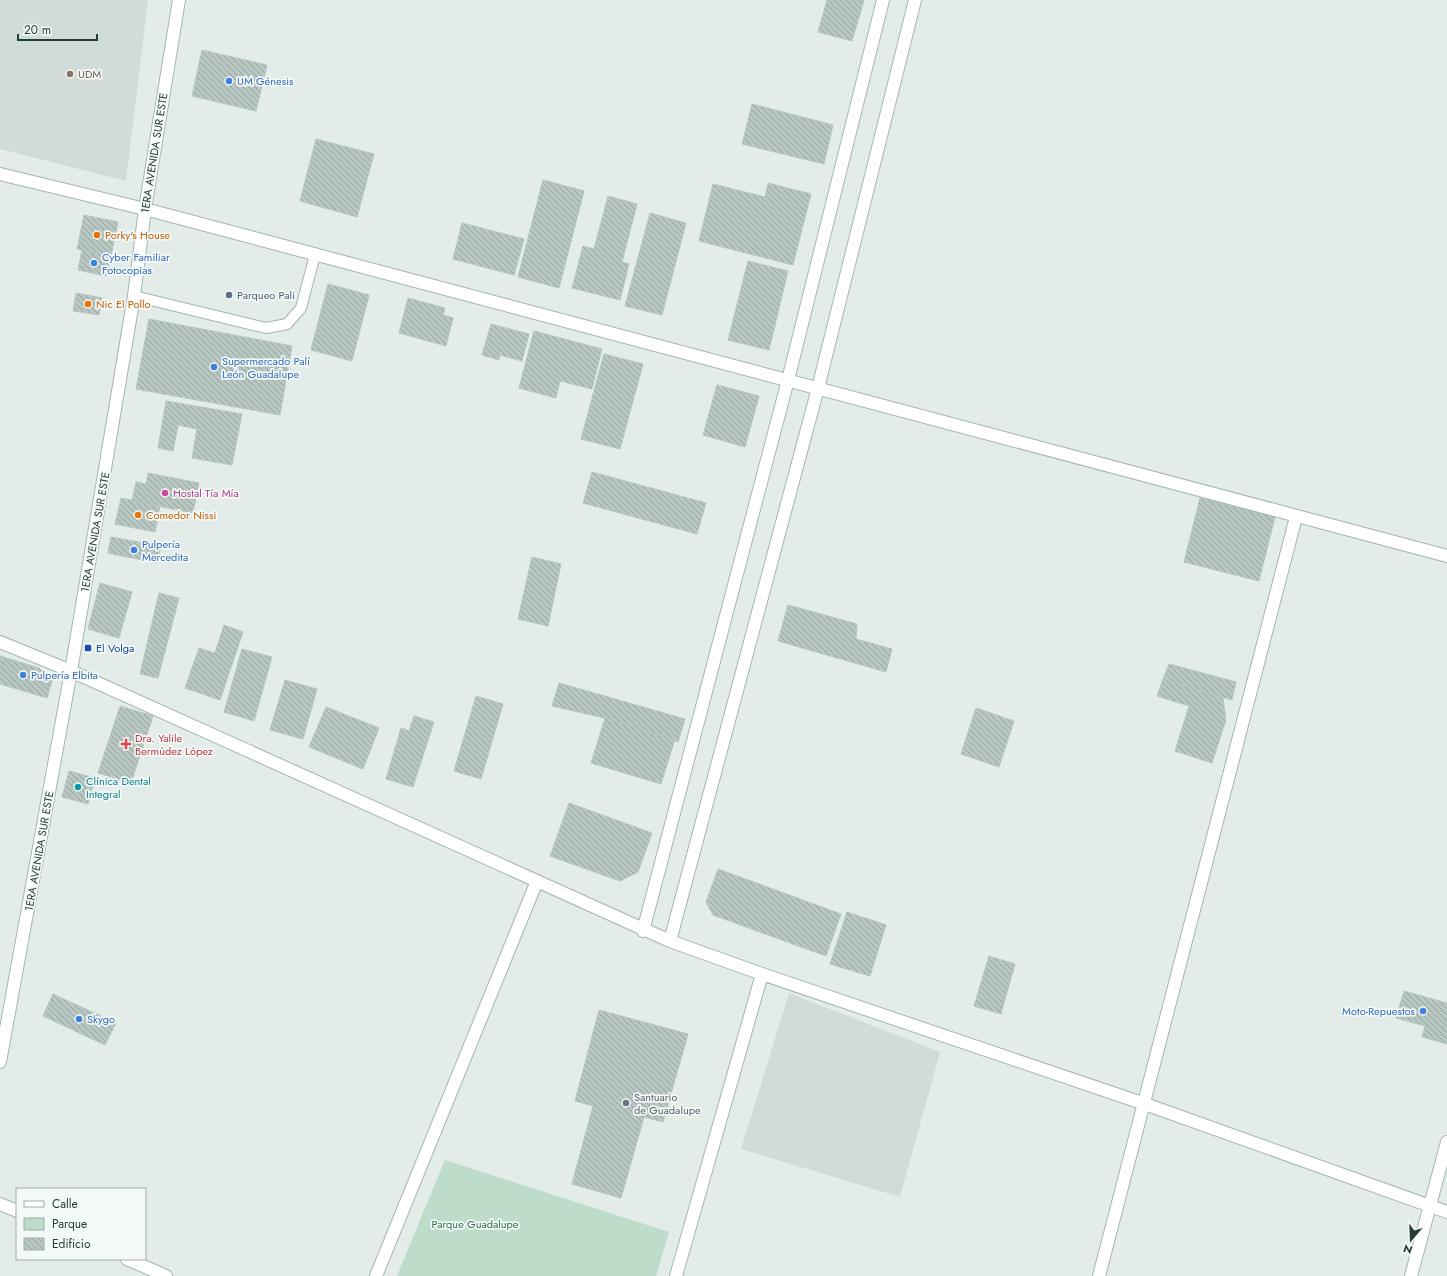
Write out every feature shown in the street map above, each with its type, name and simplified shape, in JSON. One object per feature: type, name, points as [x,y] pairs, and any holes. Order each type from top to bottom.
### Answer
[{"type":"street","name":"1ERA AVENIDA SUR ESTE","points":[[0,1062],[72,671],[134,296],[145,209],[179,0]]},
{"type":"street","points":[[643,931],[788,380],[884,0]]},
{"type":"street","points":[[670,941],[818,388],[915,0]]},
{"type":"street","points":[[0,174],[145,209],[1296,517],[1447,556]]},
{"type":"street","points":[[1099,1276],[1145,1104],[1296,517]]},
{"type":"street","points":[[0,642],[72,671],[537,881],[643,931],[762,974],[1145,1104],[1447,1212]]},
{"type":"street","points":[[376,1276],[537,881]]},
{"type":"street","points":[[676,1276],[762,974]]},
{"type":"street","points":[[1411,1276],[1447,1142]]},
{"type":"street","points":[[0,1204],[16,1211]]},
{"type":"street","points":[[129,1260],[166,1276]]},
{"type":"lane","points":[[134,296],[266,328],[287,324],[301,308],[315,254]]},
{"type":"shaded area","name":"UDM","points":[[0,0],[148,0],[126,181],[0,149]]},
{"type":"shaded area","points":[[789,993],[940,1052],[900,1197],[741,1149]]},
{"type":"green space","name":"Parque Guadalupe","points":[[445,1160],[669,1232],[656,1276],[397,1276]]},
{"type":"building","points":[[827,0],[864,0],[852,41],[818,32]]},
{"type":"building","name":"UM Génesis","points":[[202,50],[267,65],[256,111],[192,96]]},
{"type":"building","points":[[752,104],[833,125],[824,164],[742,144]]},
{"type":"building","points":[[316,139],[374,154],[357,217],[300,201]]},
{"type":"building","points":[[543,180],[584,191],[559,288],[518,277]]},
{"type":"building","points":[[768,183],[811,194],[793,265],[699,241],[713,184],[765,197]]},
{"type":"building","points":[[608,196],[637,204],[622,262],[629,264],[620,300],[572,288],[583,246],[594,249]]},
{"type":"building","points":[[650,213],[686,223],[662,315],[625,306]]},
{"type":"building","name":"Porky's House","points":[[84,215],[118,222],[111,256],[77,249]]},
{"type":"building","points":[[462,223],[524,239],[514,275],[453,259]]},
{"type":"building","name":"Cyber Familiar Fotocopias","points":[[82,250],[111,256],[106,276],[78,270]]},
{"type":"building","points":[[748,261],[788,271],[769,350],[728,340]]},
{"type":"building","points":[[328,284],[369,295],[352,361],[311,350]]},
{"type":"building","name":"Nic El Pollo","points":[[76,293],[102,298],[99,315],[73,311]]},
{"type":"building","points":[[408,298],[445,308],[443,315],[453,318],[446,346],[399,333]]},
{"type":"building","name":"Supermercado Palí León Guadalupe","points":[[149,319],[292,346],[280,415],[136,389]]},
{"type":"building","points":[[491,324],[529,334],[522,361],[500,355],[499,360],[482,355]]},
{"type":"building","points":[[534,331],[602,349],[592,389],[560,381],[556,398],[519,388]]},
{"type":"building","points":[[604,354],[643,364],[620,449],[581,439]]},
{"type":"building","points":[[717,385],[759,396],[745,447],[703,435]]},
{"type":"building","points":[[166,401],[242,414],[232,465],[192,458],[197,429],[178,425],[173,451],[158,448]]},
{"type":"building","points":[[592,472],[706,503],[697,534],[583,503]]},
{"type":"building","name":"Hostal Tía Mía","points":[[148,473],[199,483],[193,513],[132,501],[136,482],[146,484]]},
{"type":"building","name":"Comedor Nissi","points":[[121,498],[160,506],[155,532],[115,524]]},
{"type":"building","points":[[1200,498],[1275,517],[1259,581],[1184,562]]},
{"type":"building","name":"Pulpería Mercedita","points":[[111,537],[161,546],[157,563],[108,553]]},
{"type":"building","points":[[532,557],[561,564],[548,626],[518,619]]},
{"type":"building","points":[[100,583],[132,592],[119,638],[88,629]]},
{"type":"building","points":[[159,593],[179,598],[158,678],[140,674]]},
{"type":"building","points":[[788,605],[857,624],[856,639],[892,649],[886,672],[778,641]]},
{"type":"building","points":[[224,625],[243,632],[220,700],[185,688],[199,648],[215,653]]},
{"type":"building","points":[[242,649],[272,657],[254,721],[224,712]]},
{"type":"building","name":"Pulpería Elbita","points":[[0,656],[39,668],[52,681],[47,698],[0,684]]},
{"type":"building","points":[[1169,664],[1236,682],[1232,700],[1163,679]]},
{"type":"building","points":[[1163,679],[1223,698],[1226,720],[1212,763],[1175,751],[1189,706],[1157,696]]},
{"type":"building","points":[[285,680],[317,689],[303,739],[270,730]]},
{"type":"building","points":[[559,683],[685,719],[678,742],[605,718],[552,706]]},
{"type":"building","points":[[476,696],[503,704],[481,779],[454,771]]},
{"type":"building","name":"Dra. Yalile Bermúdez López","points":[[120,706],[153,716],[131,783],[98,773]]},
{"type":"building","points":[[326,707],[379,728],[363,769],[309,747]]},
{"type":"building","points":[[976,708],[1014,721],[999,767],[961,754]]},
{"type":"building","points":[[414,716],[434,722],[413,787],[386,779],[401,728],[409,731]]},
{"type":"building","points":[[605,718],[675,739],[661,784],[591,763]]},
{"type":"building","name":"Clínica Dental Integral","points":[[69,771],[95,778],[88,804],[62,797]]},
{"type":"building","points":[[569,803],[652,833],[638,872],[620,881],[550,856]]},
{"type":"building","points":[[718,869],[841,914],[826,956],[713,915],[706,902]]},
{"type":"building","points":[[847,912],[886,925],[870,976],[830,964]]},
{"type":"building","points":[[989,956],[1015,964],[1001,1014],[974,1006]]},
{"type":"building","name":"Moto-Repuestos","points":[[1404,991],[1447,1003],[1447,1044],[1422,1037],[1425,1026],[1396,1018]]},
{"type":"building","name":"Skygo","points":[[53,994],[116,1023],[105,1045],[43,1016]]},
{"type":"building","name":"Santuario de Guadalupe","points":[[599,1010],[688,1034],[663,1122],[644,1117],[621,1198],[572,1184],[593,1106],[575,1101]]},
{"type":"place","name":"UDM","points":[[70,74]]},
{"type":"place","name":"UM Génesis","points":[[229,81]]},
{"type":"place","name":"Porky's House","points":[[97,235]]},
{"type":"place","name":"Cyber Familiar Fotocopias","points":[[94,263]]},
{"type":"place","name":"Parqueo Pali","points":[[229,295]]},
{"type":"place","name":"Nic El Pollo","points":[[88,304]]},
{"type":"place","name":"Supermercado Palí León Guadalupe","points":[[214,367]]},
{"type":"place","name":"Hostal Tía Mía","points":[[165,493]]},
{"type":"place","name":"Comedor Nissi","points":[[138,515]]},
{"type":"place","name":"Pulpería Mercedita","points":[[134,550]]},
{"type":"place","name":"El Volga","points":[[88,648]]},
{"type":"place","name":"Pulpería Elbita","points":[[23,675]]},
{"type":"place","name":"Dra. Yalile Bermúdez López","points":[[126,744]]},
{"type":"place","name":"Clínica Dental Integral","points":[[78,787]]},
{"type":"place","name":"Moto-Repuestos","points":[[1423,1011]]},
{"type":"place","name":"Skygo","points":[[79,1019]]},
{"type":"place","name":"Santuario de Guadalupe","points":[[626,1103]]}]
